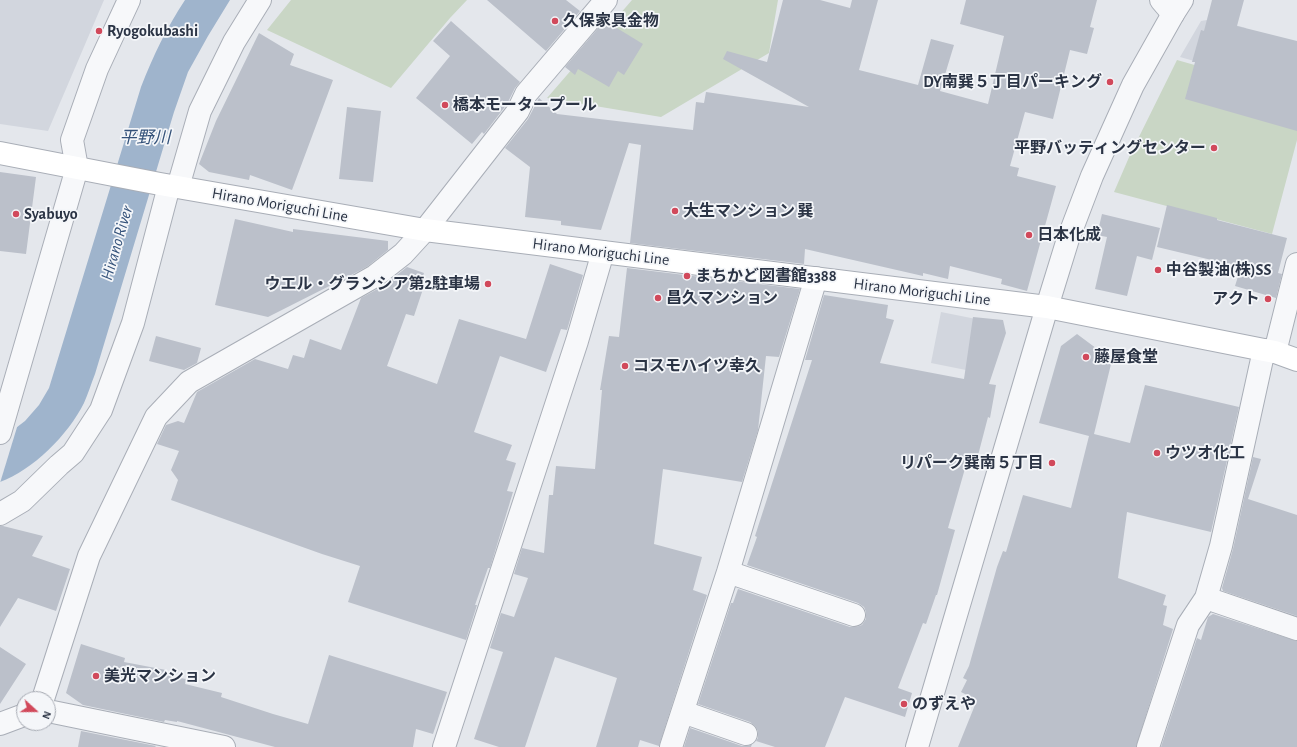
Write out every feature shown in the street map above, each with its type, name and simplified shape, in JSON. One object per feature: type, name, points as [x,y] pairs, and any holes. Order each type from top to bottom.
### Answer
[{"type":"main road","name":"Hirano Moriguchi Line","points":[[0,153],[169,186],[425,230],[1047,307],[1269,351],[1297,360]]},
{"type":"street","points":[[0,433],[8,395],[77,168],[72,140],[97,69],[129,0]]},
{"type":"street","points":[[0,514],[22,501],[73,453],[101,410],[133,323],[169,186],[200,111],[234,42],[260,0]]},
{"type":"street","points":[[46,691],[88,556],[156,417],[189,382],[376,276],[403,254],[425,230],[518,111],[526,94],[606,0]]},
{"type":"street","points":[[917,747],[1068,239],[1092,176],[1172,5]]},
{"type":"street","points":[[444,747],[577,341],[603,252]]},
{"type":"street","points":[[1148,747],[1188,625],[1206,598],[1269,351],[1297,264]]},
{"type":"street","points":[[671,747],[728,572],[816,278]]},
{"type":"street","points":[[728,572],[854,615]]},
{"type":"street","points":[[1206,598],[1297,629]]},
{"type":"street","points":[[683,712],[746,734]]},
{"type":"street","points":[[56,713],[224,747]]},
{"type":"street","points":[[0,724],[16,718]]},
{"type":"shaded area","points":[[0,0],[104,0],[48,131],[0,124]]},
{"type":"shaded area","points":[[1213,19],[1246,28],[1233,72],[1180,57],[1201,21]]},
{"type":"shaded area","points":[[941,312],[981,320],[971,371],[931,363]]},
{"type":"green space","points":[[291,0],[467,0],[391,88],[267,30]]},
{"type":"green space","points":[[632,0],[778,0],[769,53],[661,117],[547,98]]},
{"type":"green space","name":"平野バッティングセンター","points":[[1177,60],[1297,94],[1297,140],[1272,234],[1114,192],[1130,155]]},
{"type":"water","name":"平野川","points":[[185,0],[230,0],[188,72],[174,112],[95,374],[87,396],[69,427],[48,450],[25,469],[0,482],[0,440],[25,421],[39,405],[49,388],[141,87],[161,42]]},
{"type":"pier","points":[[18,424],[0,483],[0,437]]},
{"type":"building","points":[[487,0],[566,0],[580,11],[546,51]]},
{"type":"building","points":[[783,0],[820,0],[850,8],[852,0],[878,0],[859,70],[918,85],[931,39],[954,45],[940,91],[988,104],[1004,36],[960,24],[966,0],[1097,0],[1090,27],[1094,28],[1087,54],[1070,50],[1053,119],[1025,112],[1010,166],[1019,168],[1017,176],[1056,186],[1027,291],[1001,284],[1002,279],[950,266],[948,279],[923,273],[923,276],[805,249],[804,264],[630,243],[641,145],[629,143],[601,230],[561,225],[561,221],[525,217],[530,167],[505,148],[528,119],[539,98],[557,114],[693,130],[696,102],[704,103],[706,92],[809,107],[723,59],[727,51],[767,62]]},
{"type":"building","points":[[1212,0],[1244,0],[1237,26],[1297,41],[1297,131],[1185,99],[1195,62],[1192,62],[1201,30],[1204,31]]},
{"type":"building","points":[[451,21],[520,82],[515,88],[507,104],[484,134],[482,132],[472,144],[416,98],[450,56],[433,41]]},
{"type":"building","points":[[607,22],[643,44],[624,75],[618,71],[609,87],[578,69],[575,75],[565,67],[599,27],[602,29]]},
{"type":"building","points":[[259,33],[294,54],[290,65],[333,80],[292,190],[250,175],[249,180],[209,172],[199,164],[216,121]]},
{"type":"building","points":[[347,107],[381,111],[373,182],[339,179]]},
{"type":"building","name":"Syabuyo","points":[[0,172],[36,177],[26,254],[0,251]]},
{"type":"building","points":[[1167,205],[1217,218],[1217,220],[1287,238],[1278,273],[1282,274],[1276,298],[1235,286],[1241,267],[1157,247]]},
{"type":"building","points":[[1102,214],[1160,228],[1152,260],[1137,256],[1127,296],[1095,289],[1107,237],[1097,235]]},
{"type":"building","points":[[235,219],[293,232],[293,229],[388,241],[388,250],[368,266],[268,317],[215,305]]},
{"type":"building","points":[[550,264],[583,275],[567,330],[561,329],[546,372],[500,356],[474,432],[512,445],[506,460],[516,463],[507,491],[513,492],[490,568],[488,568],[475,605],[477,605],[466,640],[348,602],[360,566],[171,500],[178,480],[171,470],[179,451],[157,444],[166,425],[178,421],[184,423],[197,392],[255,359],[288,369],[293,355],[304,358],[310,339],[341,350],[361,298],[383,286],[407,267],[424,273],[421,281],[425,283],[414,316],[406,314],[387,366],[437,384],[459,319],[526,339]]},
{"type":"building","points":[[627,268],[800,289],[779,357],[766,356],[758,430],[742,482],[663,469],[654,544],[702,557],[693,590],[707,595],[659,746],[640,740],[638,747],[596,747],[617,678],[555,657],[525,747],[499,747],[474,739],[503,652],[490,648],[501,613],[514,617],[528,578],[514,574],[522,548],[544,553],[549,495],[553,495],[556,466],[595,469],[602,390],[600,390],[609,336],[619,337]]},
{"type":"building","points":[[824,295],[888,305],[886,318],[894,320],[880,363],[964,379],[973,317],[1003,320],[1006,333],[989,384],[996,385],[990,418],[988,417],[975,467],[966,465],[948,528],[955,530],[937,595],[926,624],[923,623],[898,688],[912,693],[905,717],[845,697],[825,747],[775,747],[756,741],[758,738],[758,731],[750,722],[698,704],[731,603],[733,603],[738,589],[850,627],[862,625],[866,619],[864,607],[858,603],[747,565],[812,360],[805,360]]},
{"type":"building","points":[[1077,334],[1112,360],[1094,434],[1130,443],[1145,385],[1239,407],[1211,532],[1127,512],[1118,578],[1166,595],[1163,605],[1167,606],[1163,625],[1173,629],[1136,747],[958,747],[977,700],[961,692],[967,680],[963,678],[969,666],[997,567],[1003,551],[1006,552],[1023,495],[1071,508],[1089,436],[1039,423],[1061,346]]},
{"type":"building","points":[[156,336],[201,348],[197,363],[184,370],[149,361]]},
{"type":"building","points":[[1253,457],[1261,459],[1248,499],[1297,515],[1297,616],[1223,591],[1222,588],[1233,549]]},
{"type":"building","points":[[0,526],[43,536],[32,556],[70,569],[56,611],[18,598],[0,627]]},
{"type":"building","points":[[1213,614],[1297,641],[1297,747],[1161,747],[1197,638],[1201,640],[1208,617]]},
{"type":"building","points":[[81,644],[125,658],[124,662],[166,670],[165,675],[186,679],[185,684],[222,693],[221,697],[308,724],[329,655],[447,692],[433,734],[416,729],[413,747],[275,747],[177,721],[165,720],[164,722],[83,705],[66,693]]},
{"type":"building","points":[[0,647],[26,664],[0,704]]},
{"type":"building","points":[[690,728],[742,746],[752,744],[751,747],[684,747]]},
{"type":"building","points":[[81,731],[156,746],[78,747]]},
{"type":"place","name":"久保家具金物","points":[[555,21]]},
{"type":"place","name":"Ryogokubashi","points":[[99,31]]},
{"type":"place","name":"DY南巽５丁目パーキング","points":[[1110,82]]},
{"type":"place","name":"橋本モータープール","points":[[445,105]]},
{"type":"place","name":"平野バッティングセンター","points":[[1214,148]]},
{"type":"place","name":"大生マンション 巽","points":[[675,211]]},
{"type":"place","name":"Syabuyo","points":[[16,214]]},
{"type":"place","name":"日本化成","points":[[1029,235]]},
{"type":"place","name":"中谷製油(株)SS","points":[[1158,270]]},
{"type":"place","name":"まちかど図書館3388","points":[[687,276]]},
{"type":"place","name":"ウエル・グランシア第2駐車場","points":[[488,284]]},
{"type":"place","name":"昌久マンション","points":[[658,298]]},
{"type":"place","name":"アクト","points":[[1268,299]]},
{"type":"place","name":"藤屋食堂","points":[[1086,357]]},
{"type":"place","name":"コスモハイツ幸久","points":[[625,366]]},
{"type":"place","name":"ウツオ化工","points":[[1157,453]]},
{"type":"place","name":"リパーク巽南５丁目","points":[[1052,463]]},
{"type":"place","name":"美光マンション","points":[[96,676]]},
{"type":"place","name":"のずえや","points":[[904,704]]},
{"type":"water label","name":"Hirano River","points":[[117,243]]}]
